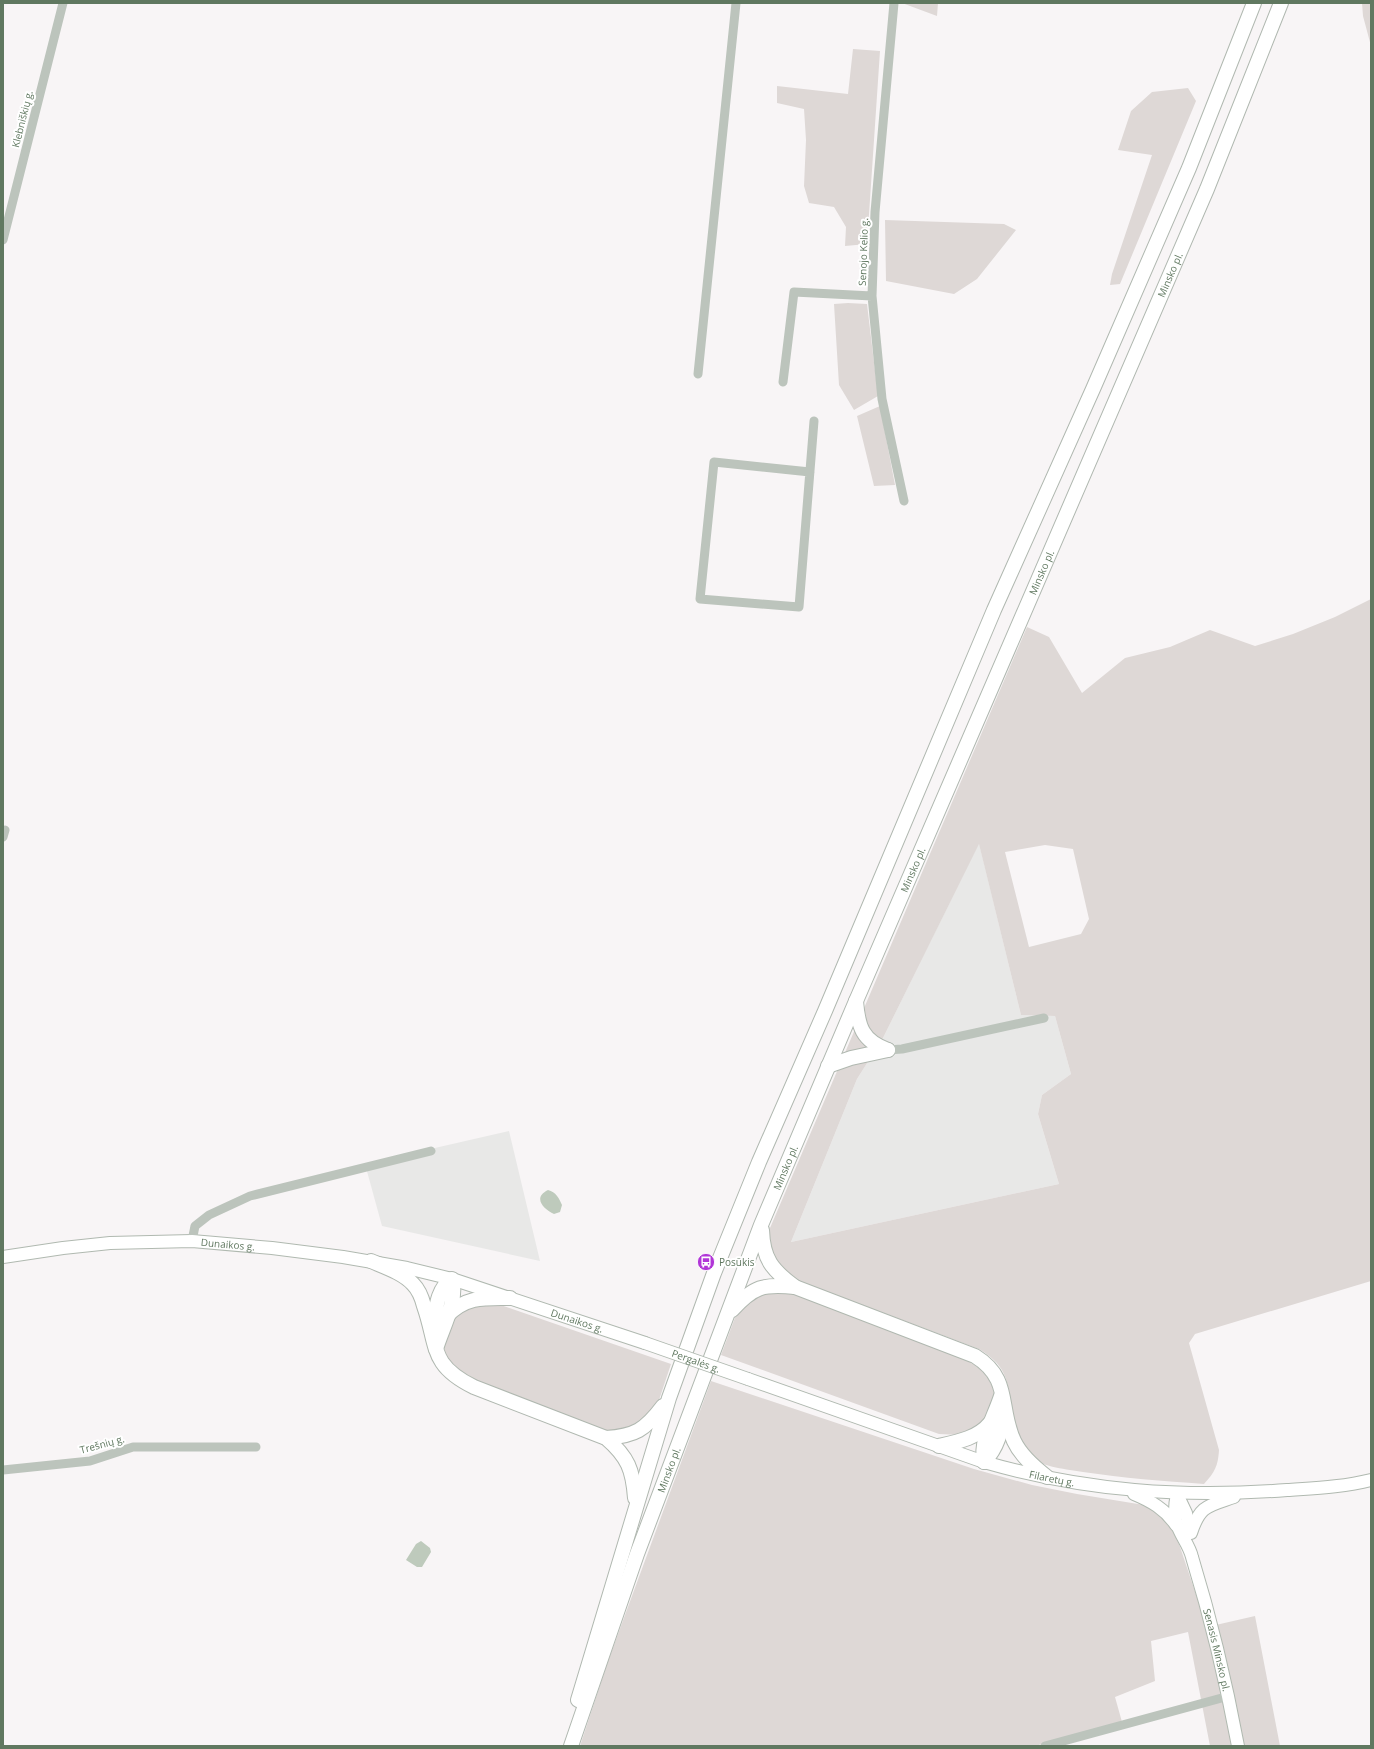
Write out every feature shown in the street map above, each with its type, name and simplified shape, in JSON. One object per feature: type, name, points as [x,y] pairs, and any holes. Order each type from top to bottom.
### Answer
[{"type":"highway","name":"Minsko pl.","points":[[564,1746],[669,1398],[714,1273],[759,1162],[825,1011],[994,610],[1093,389],[1189,168],[1254,3]]},
{"type":"highway","name":"Minsko pl.","points":[[571,1746],[637,1554],[761,1225],[828,1066],[1204,196],[1282,3]]},
{"type":"highway","points":[[856,1001],[860,1028],[870,1042],[888,1050]]},
{"type":"highway","points":[[828,1066],[851,1058],[888,1050]]},
{"type":"highway","points":[[761,1225],[764,1254],[775,1271],[795,1287],[975,1356],[985,1362],[996,1375],[1002,1392],[1004,1410],[1017,1447],[1034,1467],[1047,1477]]},
{"type":"highway","points":[[371,1261],[406,1277],[414,1285],[421,1296],[425,1307],[436,1350],[447,1370],[462,1382],[606,1438],[626,1458],[631,1469],[636,1505]]},
{"type":"highway","points":[[432,1336],[440,1294],[443,1287],[452,1279]]},
{"type":"highway","points":[[436,1350],[454,1294],[452,1279]]},
{"type":"highway","points":[[727,1315],[748,1293],[757,1289],[772,1286],[795,1287]]},
{"type":"highway","points":[[447,1316],[456,1307],[465,1302],[485,1298],[510,1298]]},
{"type":"highway","points":[[984,1462],[982,1452],[1002,1392]]},
{"type":"highway","points":[[606,1438],[627,1436],[643,1429],[652,1421],[669,1398]]},
{"type":"highway","points":[[984,1462],[996,1446],[1000,1434],[1004,1410]]},
{"type":"highway","points":[[939,1446],[955,1442],[981,1432],[992,1421]]},
{"type":"main road","name":"Dunaikos g.","points":[[3,1257],[110,1243],[192,1241],[272,1248],[371,1261],[452,1279],[645,1343]]},
{"type":"main road","name":"Pergalės g.","points":[[645,1343],[748,1379]]},
{"type":"main road","name":"Filaretų g.","points":[[748,1379],[984,1462],[1047,1477],[1126,1490],[1177,1494],[1244,1494],[1327,1487],[1371,1480]]},
{"type":"main road","points":[[1126,1490],[1151,1501],[1166,1513],[1178,1528]]},
{"type":"main road","name":"Senasis Minsko pl.","points":[[1177,1494],[1174,1511],[1178,1528],[1192,1554]]},
{"type":"main road","name":"Senasis Minsko pl.","points":[[1177,1494],[1186,1513],[1191,1533],[1192,1554],[1217,1645],[1229,1696],[1238,1746]]},
{"type":"main road","points":[[1191,1533],[1197,1516],[1208,1506],[1244,1494]]},
{"type":"street","name":"Klebniškių g.","points":[[3,240],[63,3]]},
{"type":"street","points":[[698,374],[736,3]]},
{"type":"street","name":"Senojo Kelio g.","points":[[894,3],[875,212],[872,296],[882,399],[904,500]]},
{"type":"street","points":[[783,382],[794,292],[872,296]]},
{"type":"street","points":[[810,472],[714,462],[700,599],[799,607],[810,472],[814,421]]},
{"type":"street","points":[[888,1050],[902,1049],[1044,1018]]},
{"type":"street","points":[[192,1241],[195,1226],[209,1216],[250,1196],[431,1151]]},
{"type":"street","name":"Trešnių g.","points":[[3,1470],[90,1461],[133,1447],[256,1447]]},
{"type":"street","points":[[1045,1746],[1229,1696]]},
{"type":"shaded area","points":[[902,3],[938,3],[937,16]]},
{"type":"shaded area","points":[[1362,3],[1371,3],[1371,46],[1363,16]]},
{"type":"shaded area","points":[[853,49],[880,51],[867,244],[845,246],[846,227],[834,207],[809,203],[804,186],[806,140],[804,109],[777,103],[777,86],[848,94]]},
{"type":"shaded area","points":[[1188,88],[1196,101],[1120,284],[1110,285],[1112,274],[1152,155],[1118,150],[1131,111],[1152,92]]},
{"type":"shaded area","points":[[885,220],[1004,224],[1016,230],[977,279],[954,294],[886,281]]},
{"type":"shaded area","points":[[834,304],[867,304],[878,396],[854,410],[839,385]]},
{"type":"shaded area","points":[[880,406],[895,485],[874,486],[857,416]]},
{"type":"shaded area","points":[[1371,599],[1371,1281],[1195,1334],[1189,1343],[1219,1450],[1215,1468],[1211,1476],[1204,1484],[1098,1474],[1056,1468],[1042,1464],[1031,1457],[1022,1443],[1013,1416],[1008,1385],[1005,1377],[997,1363],[989,1356],[979,1349],[791,1278],[775,1264],[769,1236],[770,1228],[1027,627],[1049,637],[1082,693],[1125,658],[1170,647],[1210,630],[1255,646],[1293,634],[1335,617]],"holes":[[[979,844],[1021,1015],[1055,1016],[1071,1074],[1042,1095],[1038,1114],[1059,1184],[791,1242],[857,1079],[883,1038]],[[1045,845],[1073,849],[1089,919],[1081,934],[1029,947],[1005,852]]]},
{"type":"shaded area","points":[[979,843],[1021,1015],[1055,1016],[1071,1074],[1042,1095],[1038,1114],[1059,1184],[791,1242],[857,1079],[883,1038]]},
{"type":"shaded area","points":[[509,1131],[540,1261],[382,1226],[365,1164]]},
{"type":"shaded area","points":[[548,1190],[555,1194],[560,1200],[562,1205],[560,1212],[554,1214],[541,1203],[541,1196]]},
{"type":"shaded area","points":[[787,1291],[957,1355],[972,1363],[987,1376],[994,1390],[996,1399],[984,1424],[961,1435],[939,1434],[721,1355],[736,1315],[758,1293]]},
{"type":"shaded area","points":[[498,1304],[671,1364],[658,1403],[639,1426],[619,1431],[606,1431],[470,1377],[451,1362],[444,1349],[444,1340],[449,1323],[463,1306]]},
{"type":"shaded area","points":[[711,1381],[974,1469],[1032,1485],[1144,1505],[1157,1510],[1172,1529],[1179,1544],[1207,1627],[1255,1616],[1280,1746],[1210,1746],[1188,1632],[1151,1641],[1155,1681],[1115,1697],[1122,1722],[1035,1746],[580,1746],[607,1664]]},
{"type":"shaded area","points":[[421,1541],[430,1548],[431,1552],[422,1567],[417,1567],[406,1560],[416,1544]]},
{"type":"place","name":"Posūkis","points":[[706,1262]]}]
